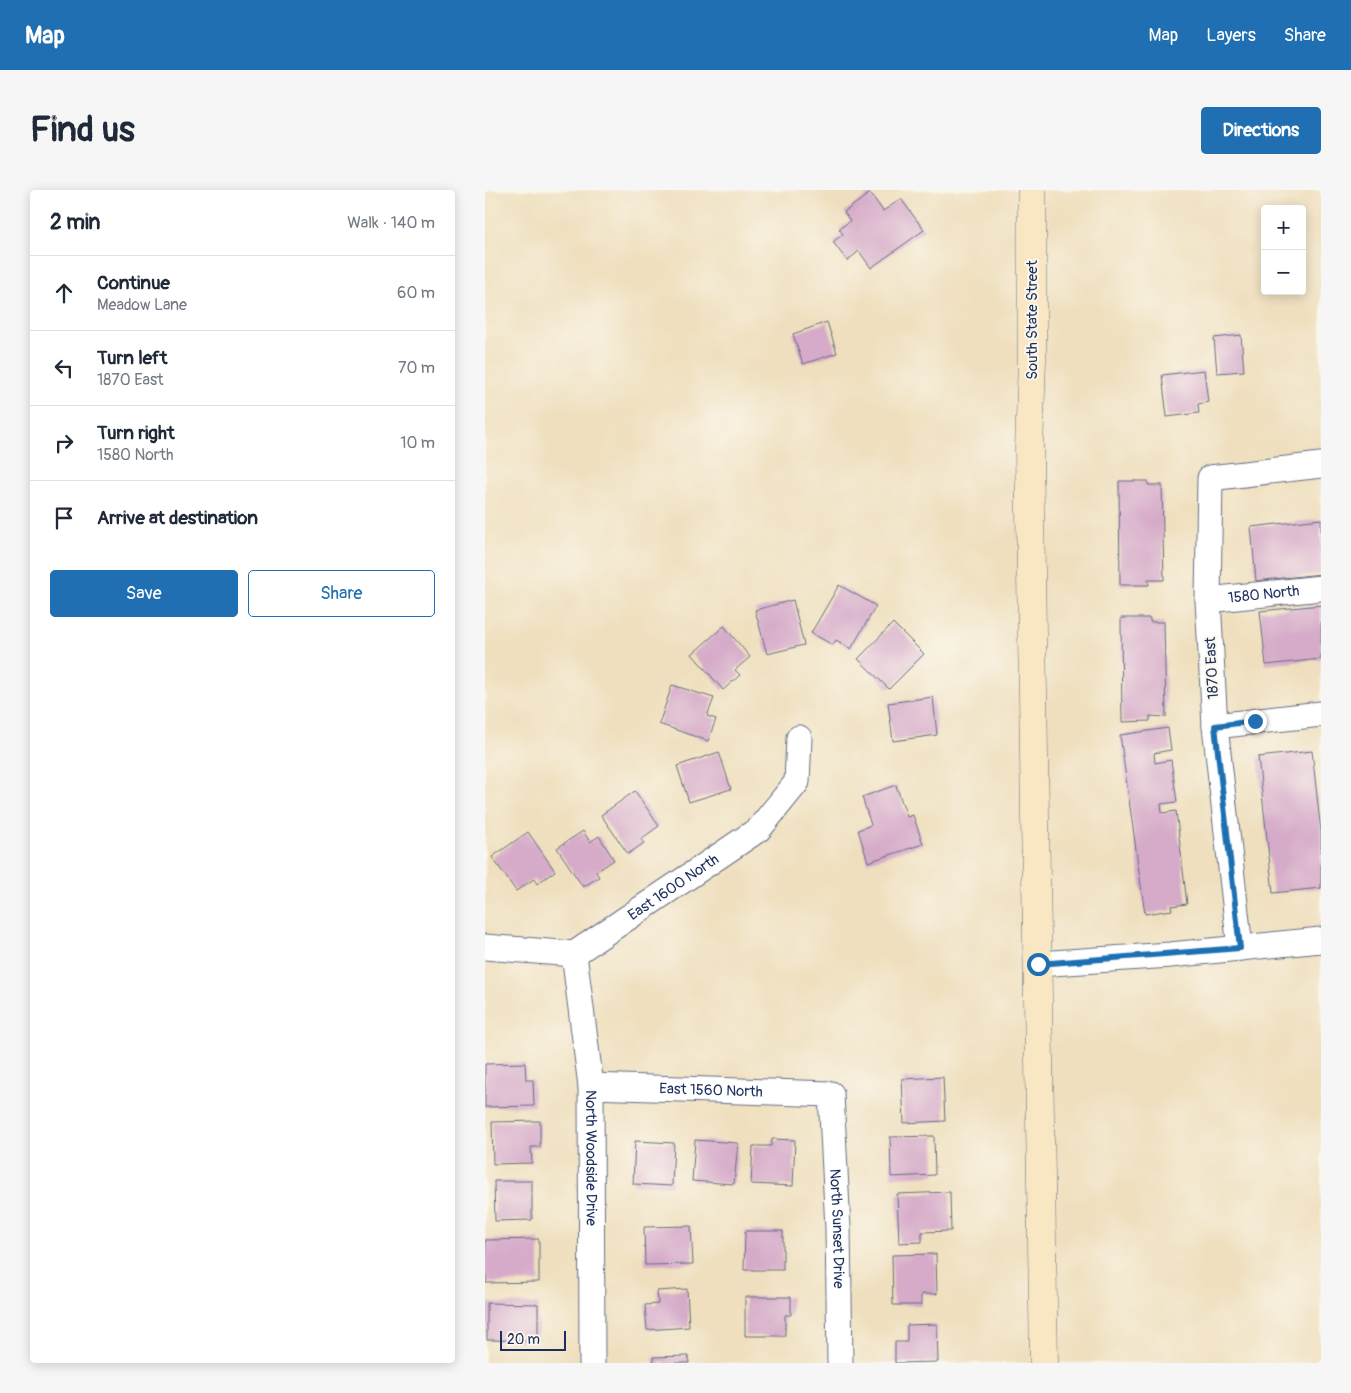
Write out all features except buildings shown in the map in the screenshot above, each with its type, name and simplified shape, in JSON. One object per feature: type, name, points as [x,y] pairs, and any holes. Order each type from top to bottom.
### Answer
[{"type":"main road","name":"South State Street","points":[[1032,190],[1032,359],[1029,450],[1044,1363]]},
{"type":"street","name":"1870 East","points":[[1240,948],[1215,726],[1207,600],[1211,478],[1321,465]]},
{"type":"street","name":"1580 North","points":[[1207,600],[1321,588]]},
{"type":"street","points":[[1215,726],[1321,714]]},
{"type":"street","name":"East 1600 North","points":[[573,954],[759,830],[797,782],[799,738]]},
{"type":"street","points":[[1038,964],[1321,940]]},
{"type":"street","points":[[485,947],[573,954]]},
{"type":"street","name":"North Woodside Drive","points":[[573,954],[591,1086],[592,1363]]},
{"type":"street","name":"East 1560 North","points":[[591,1086],[831,1094]]},
{"type":"street","name":"North Sunset Drive","points":[[831,1094],[838,1228],[839,1363]]},
{"type":"route","points":[[1038,964],[1171,955],[1240,948],[1215,726],[1255,721]]}]
